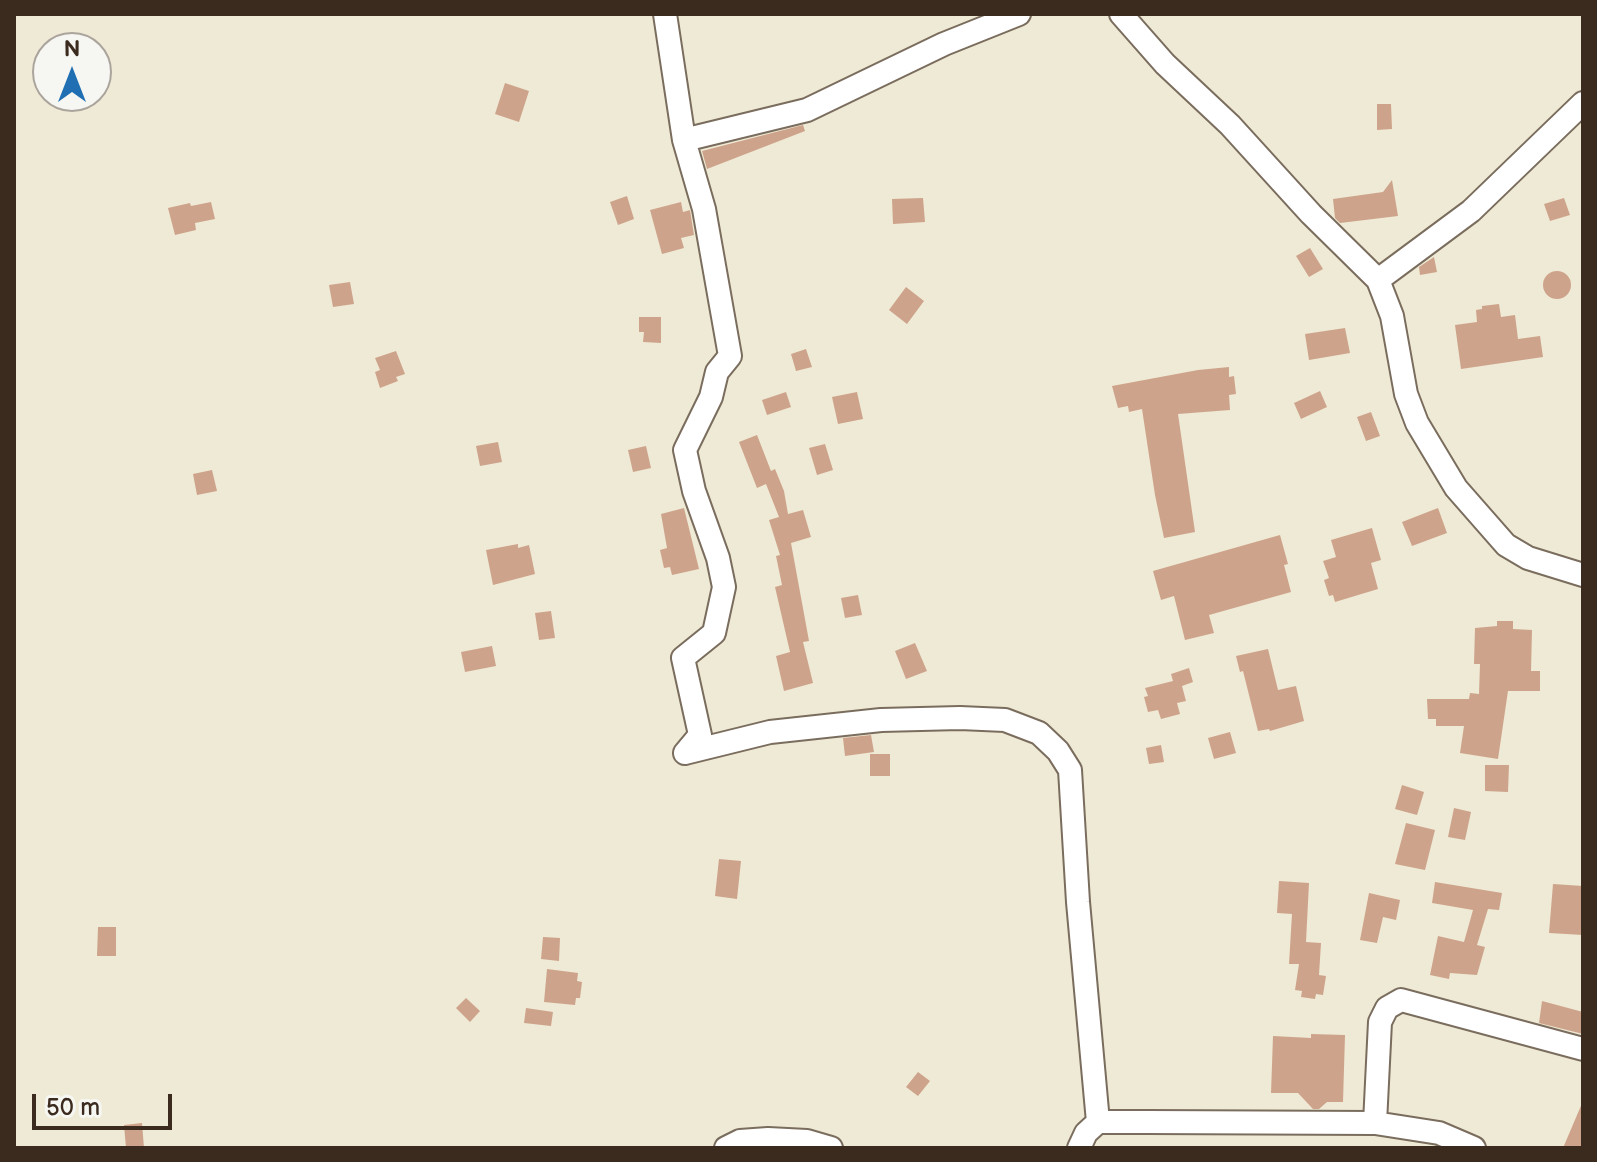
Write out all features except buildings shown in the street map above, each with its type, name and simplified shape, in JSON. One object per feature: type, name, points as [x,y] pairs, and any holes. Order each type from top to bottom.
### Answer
[{"type":"street","points":[[665,14],[684,140],[704,209],[730,356],[717,372],[711,397],[685,450],[694,491],[718,558],[724,587],[714,633],[683,658],[700,735],[685,753],[770,732],[881,720],[1005,720],[1039,733],[1058,751],[1070,770],[1078,902],[1098,1122]]},
{"type":"street","points":[[684,140],[807,110],[944,44],[1019,14]]},
{"type":"street","points":[[1121,14],[1165,64],[1230,125],[1311,214],[1378,280],[1392,316],[1406,394],[1417,423],[1456,488],[1506,545],[1528,558],[1583,575]]},
{"type":"street","points":[[1378,280],[1471,211],[1583,103]]},
{"type":"street","points":[[1375,1123],[1380,1022],[1387,1008],[1401,1000],[1583,1049]]},
{"type":"street","points":[[1079,1148],[1086,1133],[1098,1122],[1375,1123],[1439,1133],[1474,1148]]},
{"type":"street","points":[[726,1148],[740,1141],[768,1139],[807,1141],[831,1148]]}]
